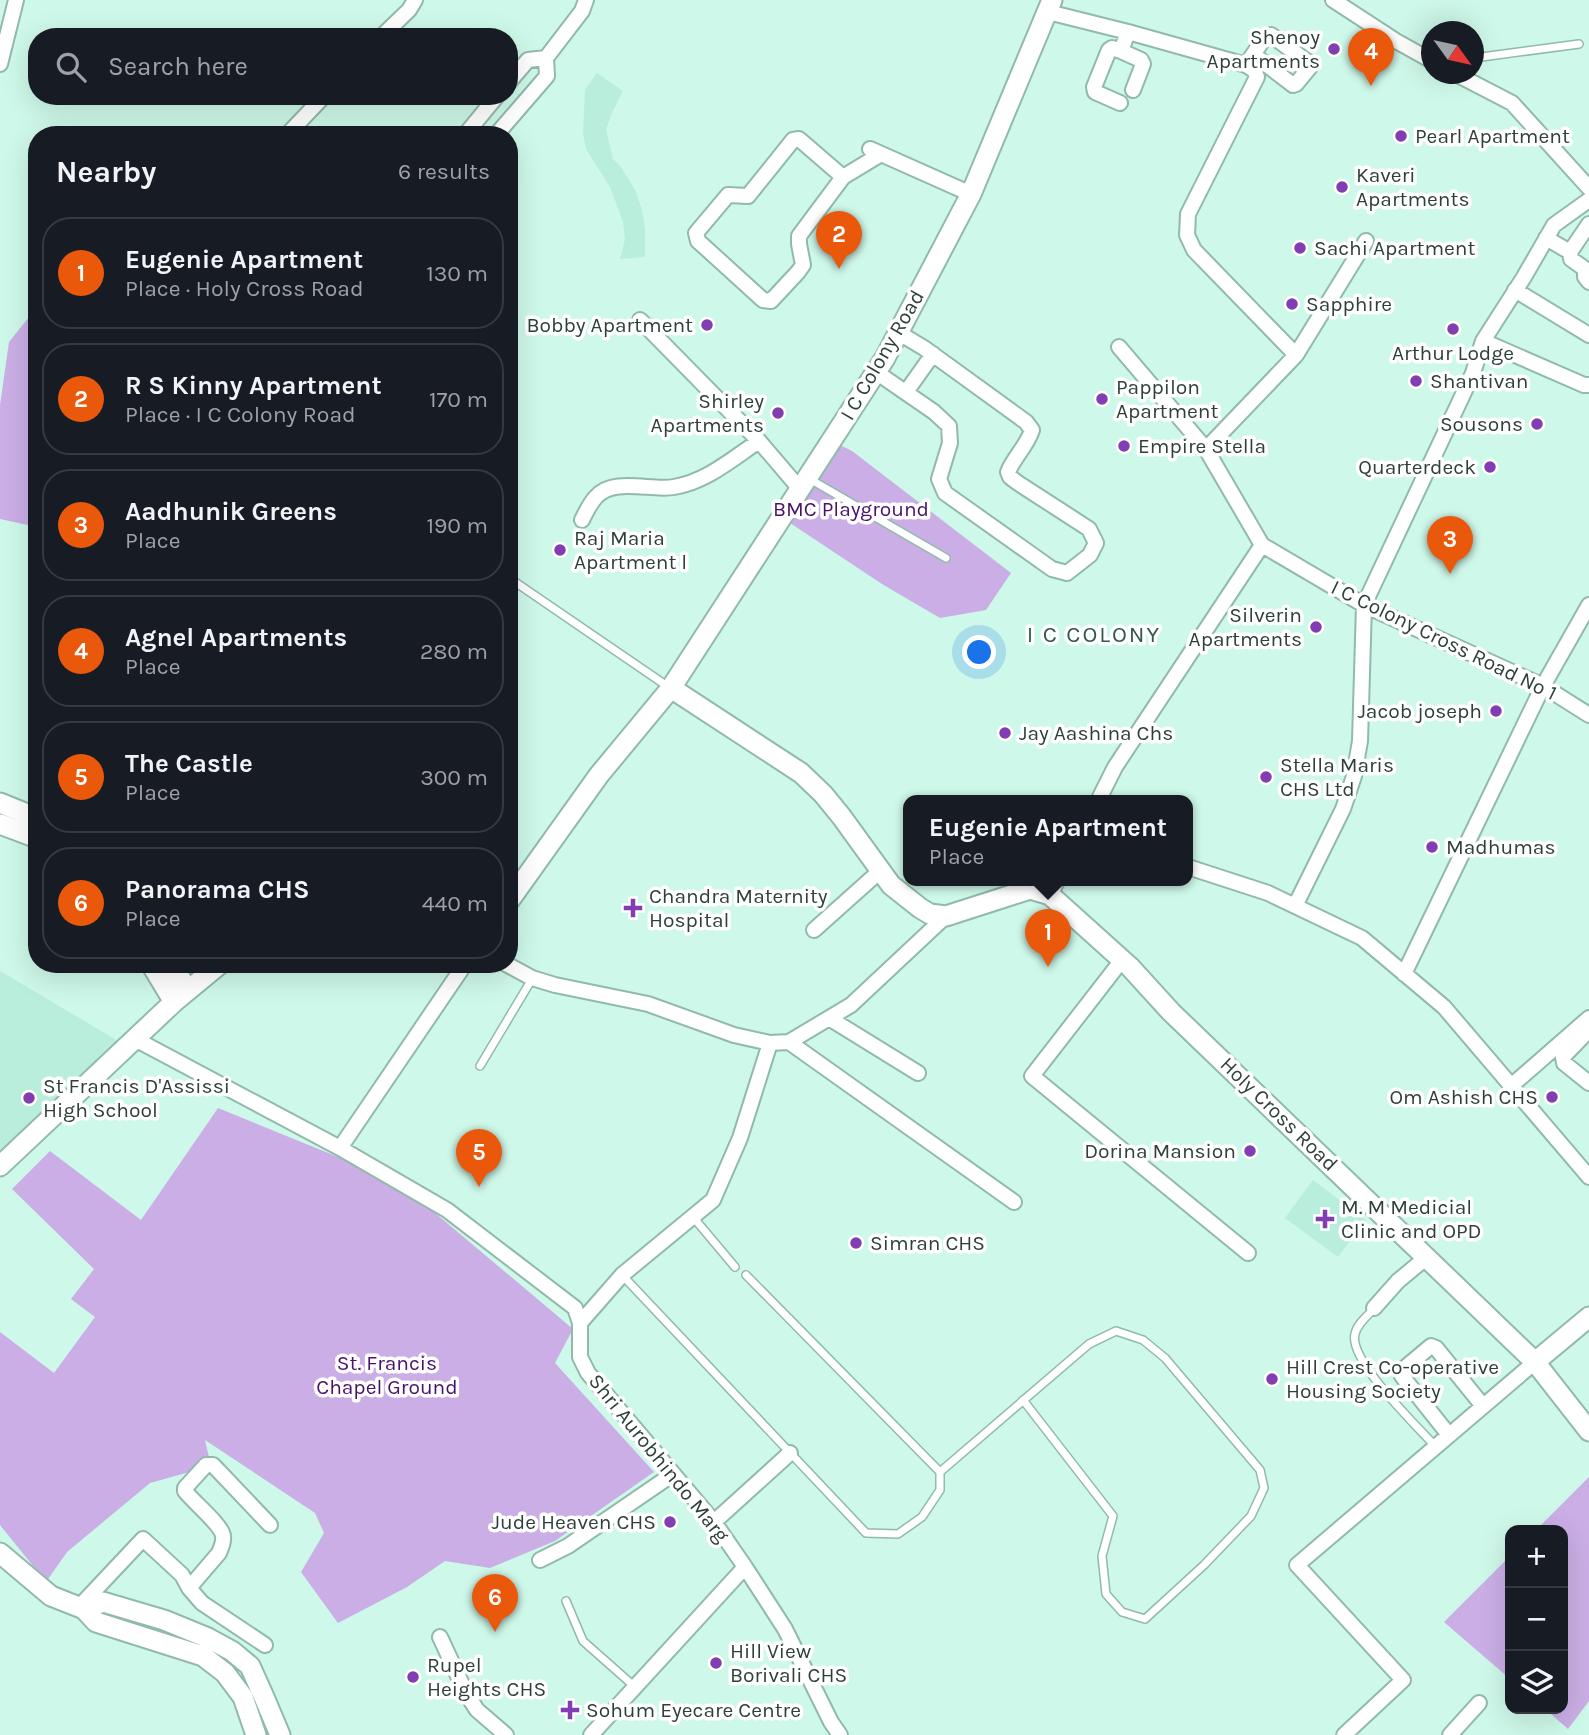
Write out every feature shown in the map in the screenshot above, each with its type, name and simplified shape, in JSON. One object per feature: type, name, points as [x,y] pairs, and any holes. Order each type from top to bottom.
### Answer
[{"type":"street","points":[[0,64],[6,14],[16,0]]},
{"type":"street","points":[[391,28],[415,0]]},
{"type":"street","points":[[504,126],[547,76],[545,58],[582,11],[586,0]]},
{"type":"street","points":[[1333,0],[1421,55]]},
{"type":"street","points":[[1050,6],[1128,32],[1250,60],[1256,77],[1188,214],[1187,235],[1195,250],[1296,355]]},
{"type":"street","name":"I C Colony Road","points":[[518,889],[600,775],[671,688],[876,372],[971,194],[1050,6]]},
{"type":"street","points":[[1121,51],[1128,32]]},
{"type":"street","points":[[1120,103],[1095,92],[1094,87],[1112,48],[1141,60],[1143,64],[1133,90]]},
{"type":"street","points":[[518,72],[528,60],[545,58]]},
{"type":"street","points":[[1475,84],[1511,103],[1589,188]]},
{"type":"street","points":[[296,126],[315,105]]},
{"type":"street","points":[[472,126],[490,105]]},
{"type":"street","points":[[844,177],[799,139],[793,140],[748,196],[728,195],[696,233],[698,241],[763,300],[771,301],[803,265],[799,236],[844,177],[876,152],[971,194]]},
{"type":"street","points":[[1295,906],[1343,809],[1354,776],[1360,741],[1364,605],[1473,373],[1483,341],[1554,225],[1589,200]]},
{"type":"street","points":[[1589,224],[1570,252],[1570,259],[1585,269],[1585,277],[1589,282]]},
{"type":"street","points":[[1546,238],[1570,252]]},
{"type":"street","points":[[1206,449],[1296,355],[1366,241]]},
{"type":"street","points":[[1515,290],[1589,335]]},
{"type":"street","points":[[640,320],[758,441],[804,484]]},
{"type":"street","points":[[876,372],[934,412],[949,426],[950,443],[939,479],[945,493],[1052,569],[1067,573],[1090,555],[1096,542],[1089,528],[1010,477],[1008,472],[1012,461],[1028,441],[1032,430],[1026,422],[933,354],[899,333]]},
{"type":"street","points":[[1483,341],[1589,385]]},
{"type":"street","points":[[1101,795],[1115,767],[1262,545],[1206,449],[1119,347]]},
{"type":"street","points":[[906,392],[933,354]]},
{"type":"street","points":[[582,520],[595,498],[611,487],[674,487],[708,476],[758,441]]},
{"type":"street","name":"I C Colony Cross Road No 1","points":[[1262,545],[1364,605],[1543,686],[1589,715]]},
{"type":"street","points":[[1404,974],[1543,686],[1589,605]]},
{"type":"street","points":[[671,688],[801,773],[841,816],[891,885],[930,914],[946,916]]},
{"type":"street","points":[[0,803],[28,825]]},
{"type":"street","points":[[0,824],[28,829]]},
{"type":"street","points":[[1193,869],[1268,893],[1363,938],[1444,1007],[1589,1177]]},
{"type":"street","points":[[814,930],[880,871]]},
{"type":"street","points":[[518,970],[555,985],[648,1004],[734,1035],[770,1043],[789,1042],[851,1004],[946,916],[1022,891],[1053,888]]},
{"type":"street","name":"Holy Cross Road","points":[[1053,888],[1171,1012],[1535,1362],[1589,1431]]},
{"type":"street","points":[[1122,960],[1032,1076],[1248,1253]]},
{"type":"street","points":[[159,973],[181,996]]},
{"type":"street","points":[[174,973],[181,996]]},
{"type":"street","points":[[0,1166],[181,996],[209,973]]},
{"type":"street","points":[[341,1148],[459,973]]},
{"type":"street","points":[[830,1018],[918,1073]]},
{"type":"street","points":[[1511,1086],[1588,1023]]},
{"type":"street","points":[[1588,1023],[1563,1057],[1564,1063],[1589,1083]]},
{"type":"street","points":[[135,1039],[341,1148],[447,1210],[566,1300],[575,1308],[580,1323]]},
{"type":"street","points":[[789,1042],[1014,1202]]},
{"type":"street","points":[[580,1323],[622,1275],[713,1200],[740,1138],[770,1043]]},
{"type":"street","points":[[1374,1308],[1427,1257]]},
{"type":"street","points":[[1344,1735],[1403,1680],[1297,1565],[1589,1317]]},
{"type":"street","name":"Shri Aurobhindo Marg","points":[[580,1323],[580,1357],[588,1373],[714,1522],[785,1629],[830,1731],[839,1735]]},
{"type":"street","points":[[1449,1435],[1402,1376],[1406,1367],[1431,1346],[1436,1348],[1483,1406]]},
{"type":"street","points":[[714,1522],[790,1453]]},
{"type":"street","points":[[189,1588],[222,1547],[223,1536],[220,1528],[185,1491],[205,1465],[213,1465],[270,1525]]},
{"type":"street","points":[[540,1560],[568,1546],[673,1474]]},
{"type":"street","points":[[81,1608],[143,1539],[182,1575],[202,1603],[265,1645]]},
{"type":"street","points":[[0,1553],[51,1595],[81,1608],[103,1602],[164,1620],[208,1648],[243,1696],[256,1735]]},
{"type":"street","points":[[591,1735],[745,1567]]},
{"type":"street","points":[[208,1648],[228,1620]]},
{"type":"street","points":[[440,1637],[466,1693],[477,1710],[506,1735]]},
{"type":"street","points":[[208,1648],[232,1651],[250,1666],[280,1735]]},
{"type":"street","points":[[230,1681],[250,1666]]},
{"type":"street","points":[[1450,1735],[1479,1703]]},
{"type":"lane","points":[[1484,57],[1579,44]]},
{"type":"lane","points":[[804,484],[946,558]]},
{"type":"lane","points":[[518,584],[671,688]]},
{"type":"lane","points":[[480,1066],[532,978]]},
{"type":"lane","points":[[693,1217],[735,1267]]},
{"type":"lane","points":[[622,1275],[866,1533],[898,1534],[922,1517],[940,1490],[940,1472],[746,1275]]},
{"type":"lane","points":[[1374,1308],[1360,1322],[1354,1336],[1358,1354],[1372,1377],[1436,1447]]},
{"type":"lane","points":[[940,1472],[1023,1400],[1089,1344],[1116,1331],[1143,1340],[1166,1358],[1261,1470],[1264,1488],[1251,1516],[1204,1565],[1144,1619],[1122,1612],[1105,1594],[1102,1556],[1113,1516],[1023,1400]]},
{"type":"lane","points":[[566,1601],[583,1641],[635,1687]]},
{"type":"shaded area","points":[[597,73],[623,91],[606,129],[613,159],[635,190],[642,210],[645,257],[620,259],[625,239],[623,222],[610,187],[586,149],[583,133],[585,90]]},
{"type":"shaded area","name":"St Francis D'Assissi High School","points":[[0,971],[118,1041],[0,1154]]},
{"type":"shaded area","name":"M. M Medicial Clinic and OPD","points":[[1313,1180],[1366,1220],[1338,1257],[1285,1218]]},
{"type":"green space","points":[[28,318],[28,525],[0,519],[0,405],[9,342]]},
{"type":"green space","name":"BMC Playground","points":[[840,445],[852,451],[1011,573],[986,610],[940,618],[882,584],[787,521]]},
{"type":"green space","name":"St. Francis Chapel Ground","points":[[218,1108],[397,1181],[573,1329],[555,1363],[654,1472],[555,1541],[490,1568],[445,1561],[407,1587],[338,1623],[301,1572],[324,1533],[315,1513],[205,1440],[211,1466],[150,1483],[67,1552],[46,1582],[0,1525],[0,1332],[54,1373],[95,1317],[71,1299],[94,1269],[12,1189],[50,1151],[141,1220]]},
{"type":"green space","points":[[1589,1477],[1589,1701],[1568,1729],[1551,1714],[1568,1714],[1568,1525],[1541,1525]]},
{"type":"green space","points":[[1505,1561],[1505,1675],[1444,1622]]},
{"type":"place","name":"Shenoy Apartments","points":[[1334,49]]},
{"type":"place","name":"Agnel Apartments","points":[[1371,86]]},
{"type":"place","name":"Pearl Apartment","points":[[1401,136]]},
{"type":"place","name":"Kaveri Apartments","points":[[1342,187]]},
{"type":"place","name":"Sachi Apartment","points":[[1300,248]]},
{"type":"place","name":"R S Kinny Apartment","points":[[839,269]]},
{"type":"place","name":"Sapphire","points":[[1292,304]]},
{"type":"place","name":"Bobby Apartment","points":[[707,325]]},
{"type":"place","name":"Arthur Lodge","points":[[1453,329]]},
{"type":"place","name":"Shantivan","points":[[1416,381]]},
{"type":"place","name":"Pappilon Apartment","points":[[1102,399]]},
{"type":"place","name":"Shirley Apartments","points":[[778,413]]},
{"type":"place","name":"Sousons","points":[[1537,424]]},
{"type":"place","name":"Empire Stella","points":[[1124,446]]},
{"type":"place","name":"Quarterdeck","points":[[1490,467]]},
{"type":"place","name":"Raj Maria Apartment l","points":[[560,550]]},
{"type":"place","name":"Aadhunik Greens","points":[[1450,574]]},
{"type":"place","name":"Silverin Apartments","points":[[1316,627]]},
{"type":"place","name":"Jacob joseph","points":[[1496,711]]},
{"type":"place","name":"Jay Aashina Chs","points":[[1005,733]]},
{"type":"place","name":"Stella Maris CHS Ltd","points":[[1266,777]]},
{"type":"place","name":"Madhumas","points":[[1432,847]]},
{"type":"place","name":"Chandra Maternity Hospital","points":[[633,908]]},
{"type":"place","name":"Eugenie Apartment","points":[[1048,967]]},
{"type":"place","name":"Om Ashish CHS","points":[[1552,1097]]},
{"type":"place","name":"St Francis D'Assissi High School","points":[[29,1098]]},
{"type":"place","name":"Dorina Mansion","points":[[1250,1151]]},
{"type":"place","name":"The Castle","points":[[479,1187]]},
{"type":"place","name":"M. M Medicial Clinic and OPD","points":[[1325,1219]]},
{"type":"place","name":"Simran CHS","points":[[856,1243]]},
{"type":"place","name":"Hill Crest Co-operative Housing Society","points":[[1272,1379]]},
{"type":"place","name":"Jude Heaven CHS","points":[[670,1522]]},
{"type":"place","name":"Panorama CHS","points":[[495,1632]]},
{"type":"place","name":"Hill View Borivali CHS","points":[[716,1663]]},
{"type":"place","name":"Rupel Heights CHS","points":[[413,1677]]},
{"type":"place","name":"Sohum Eyecare Centre","points":[[570,1710]]},
{"type":"district","name":"I C COLONY","points":[[1094,634]]}]
